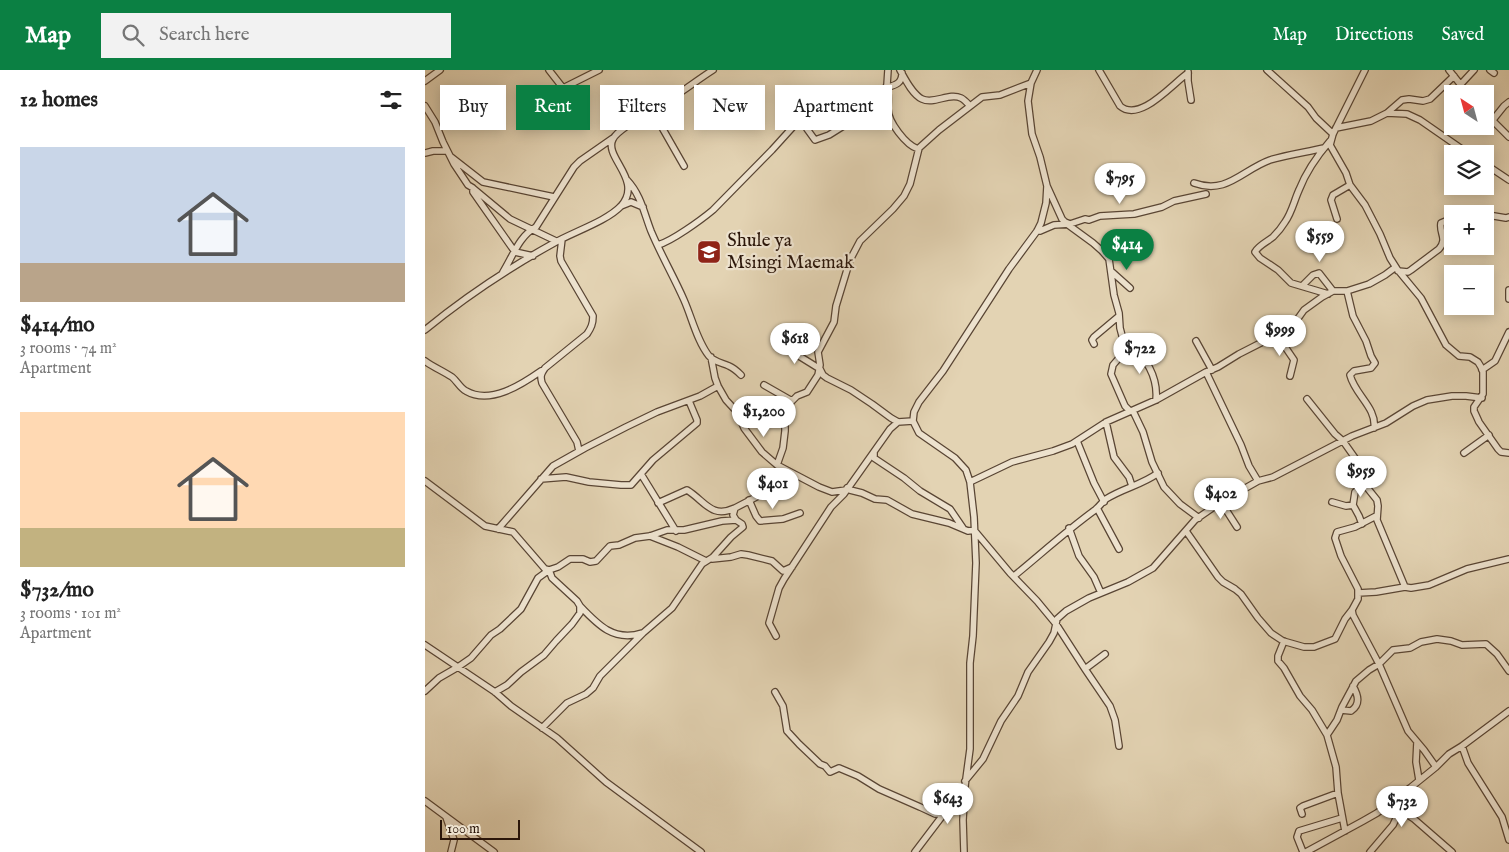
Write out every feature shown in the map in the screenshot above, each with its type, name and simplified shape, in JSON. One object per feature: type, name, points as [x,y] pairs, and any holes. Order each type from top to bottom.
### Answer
[{"type":"street","points":[[425,81],[440,70]]},
{"type":"street","points":[[549,70],[563,88],[599,70]]},
{"type":"street","points":[[697,81],[702,70]]},
{"type":"street","points":[[684,89],[713,70]]},
{"type":"street","points":[[887,85],[888,70]]},
{"type":"street","points":[[1037,70],[1031,83],[1028,116],[1047,186],[1062,219],[1102,251],[1109,259],[1114,295],[1125,347],[1113,365],[1111,374],[1125,406],[1132,411],[1143,432],[1151,462],[1168,492],[1179,504],[1199,518]]},
{"type":"street","points":[[1099,70],[1120,106],[1125,110],[1132,111],[1155,101],[1189,71]]},
{"type":"street","points":[[1267,70],[1308,107],[1316,118],[1335,131],[1371,121],[1387,113],[1402,100],[1423,101],[1429,99],[1454,76]]},
{"type":"street","points":[[1365,70],[1330,141],[1305,176],[1293,208],[1284,224],[1272,237],[1259,246],[1255,252],[1257,256],[1278,270],[1291,283],[1331,292],[1347,291],[1369,284],[1393,269],[1408,272],[1411,270],[1442,245],[1443,238],[1440,226],[1444,222]]},
{"type":"street","points":[[1449,70],[1461,84],[1474,70]]},
{"type":"street","points":[[1189,71],[1188,81],[1191,100]]},
{"type":"street","points":[[891,85],[899,83],[902,78],[901,72]]},
{"type":"street","points":[[901,72],[921,99],[933,100],[956,96],[970,106]]},
{"type":"street","points":[[777,466],[783,448],[784,415],[792,401],[798,395],[807,392],[818,375],[817,352],[827,338],[834,322],[835,306],[850,260],[859,242],[893,210],[904,196],[910,184],[918,150],[939,130],[984,96],[1000,95],[1031,83]]},
{"type":"street","points":[[1494,118],[1509,102]]},
{"type":"street","points":[[425,106],[435,122],[448,154],[468,185],[510,219],[531,230],[559,240]]},
{"type":"street","points":[[1387,113],[1413,116],[1456,145]]},
{"type":"street","points":[[892,119],[903,139],[918,150]]},
{"type":"street","points":[[1494,123],[1509,138]]},
{"type":"street","points":[[502,274],[521,239],[536,226],[576,164],[622,130]]},
{"type":"street","points":[[664,130],[684,166]]},
{"type":"street","points":[[658,245],[666,242],[713,210],[790,130]]},
{"type":"street","points":[[808,130],[813,138],[818,140],[837,130]]},
{"type":"street","points":[[613,138],[611,142],[612,148],[626,178],[636,191],[666,264],[684,299],[699,337],[711,357],[718,386],[737,412],[744,428],[762,452],[777,466],[826,490],[832,492],[846,489],[862,493],[875,499],[887,500],[911,514],[949,523],[968,531],[974,530]]},
{"type":"street","points":[[1330,141],[1330,145],[1346,173],[1350,185],[1365,205],[1390,258],[1397,270],[1421,298],[1446,345],[1459,356],[1466,356],[1478,362],[1482,370],[1483,390],[1482,398],[1476,403],[1474,412],[1498,449],[1501,452],[1509,453]]},
{"type":"street","points":[[1194,183],[1204,187],[1222,185],[1238,179],[1259,165],[1272,160],[1324,148]]},
{"type":"street","points":[[425,153],[433,151],[448,154],[483,182],[554,197]]},
{"type":"street","points":[[1494,170],[1509,180]]},
{"type":"street","points":[[621,206],[628,188],[626,178]]},
{"type":"street","points":[[1337,219],[1331,200],[1333,195],[1350,185]]},
{"type":"street","points":[[964,852],[963,820],[965,783],[970,749],[970,662],[976,563],[970,482],[966,470],[955,458],[919,433],[913,421],[914,412],[922,396],[943,370],[1009,269],[1037,230],[1046,203],[1047,186]]},
{"type":"street","points":[[473,188],[473,192],[515,252],[533,256]]},
{"type":"street","points":[[1037,230],[1041,231],[1054,224],[1068,224],[1100,216],[1134,214],[1162,207],[1174,201],[1206,194]]},
{"type":"street","points":[[425,330],[478,289],[559,240],[605,217],[621,206],[631,202],[643,206]]},
{"type":"street","points":[[1494,216],[1509,217]]},
{"type":"street","points":[[425,361],[451,377],[467,392],[485,397],[492,396],[531,378],[587,334],[593,322],[593,316],[561,261],[559,240]]},
{"type":"street","points":[[1111,271],[1130,288]]},
{"type":"street","points":[[1302,286],[1319,273],[1331,292]]},
{"type":"street","points":[[1509,290],[1509,299]]},
{"type":"street","points":[[1347,291],[1353,316],[1375,363],[1371,368],[1357,370],[1351,373],[1350,376],[1359,395],[1369,407],[1375,419],[1374,428]]},
{"type":"street","points":[[970,482],[1013,462],[1053,451],[1077,441],[1106,422],[1156,400],[1277,335],[1293,325],[1304,310],[1331,292]]},
{"type":"street","points":[[1094,344],[1094,337],[1119,316]]},
{"type":"street","points":[[425,338],[431,325]]},
{"type":"street","points":[[1482,370],[1495,361],[1509,332]]},
{"type":"street","points":[[1277,335],[1294,360],[1290,376]]},
{"type":"street","points":[[1196,341],[1249,466],[1258,481]]},
{"type":"street","points":[[783,344],[819,369],[827,378],[851,390],[891,418],[898,422],[913,421]]},
{"type":"street","points":[[1125,347],[1133,349],[1145,360],[1157,390],[1156,400]]},
{"type":"street","points":[[711,357],[731,366],[741,376]]},
{"type":"street","points":[[545,368],[540,374],[541,383],[577,442],[579,452]]},
{"type":"street","points":[[498,529],[553,466],[657,412],[700,396],[718,386]]},
{"type":"street","points":[[765,386],[792,401]]},
{"type":"street","points":[[915,852],[983,759],[1001,721],[1018,696],[1029,672],[1054,634],[1057,620],[1073,606],[1129,582],[1153,568],[1199,518],[1221,502],[1258,481],[1273,477],[1358,433],[1386,424],[1413,406],[1427,400],[1452,396],[1482,398]]},
{"type":"street","points":[[1307,399],[1355,458],[1361,480],[1377,500],[1377,516],[1384,538],[1405,587]]},
{"type":"street","points":[[541,478],[565,477],[589,482],[631,485],[653,460],[697,423],[689,400]]},
{"type":"street","points":[[777,636],[770,625],[779,588],[830,510],[890,429],[898,422]]},
{"type":"street","points":[[1106,422],[1114,457],[1129,478],[1132,486]]},
{"type":"street","points":[[1464,453],[1489,435]]},
{"type":"street","points":[[1077,441],[1104,502]]},
{"type":"street","points":[[874,452],[874,458],[920,491],[950,509],[963,529]]},
{"type":"street","points":[[1014,576],[1069,528],[1104,502],[1132,486],[1143,483],[1158,473]]},
{"type":"street","points":[[641,474],[676,530]]},
{"type":"street","points":[[425,481],[485,526],[508,530],[516,534],[545,569],[549,570],[552,578],[573,596],[580,606],[602,628],[626,636],[643,633]]},
{"type":"street","points":[[722,521],[749,500],[763,492],[770,482]]},
{"type":"street","points":[[1362,524],[1353,505],[1355,492],[1365,484]]},
{"type":"street","points":[[658,503],[687,490],[711,509],[723,512],[734,511]]},
{"type":"street","points":[[749,500],[760,521],[783,519],[800,513]]},
{"type":"street","points":[[1221,502],[1237,527]]},
{"type":"street","points":[[1332,502],[1346,506],[1353,505]]},
{"type":"street","points":[[1097,508],[1119,549]]},
{"type":"street","points":[[734,511],[736,520]]},
{"type":"street","points":[[1186,531],[1223,582],[1235,588],[1241,594],[1264,627],[1284,641],[1308,648],[1331,642],[1337,638],[1345,619],[1358,599],[1357,584],[1341,556],[1335,538],[1337,532],[1362,524],[1377,516]]},
{"type":"street","points":[[425,691],[439,678],[471,658],[491,635],[521,609],[538,578],[549,570],[559,567],[570,559],[596,561],[610,546],[667,530],[700,527],[722,521],[736,520],[742,524],[743,527],[702,564],[672,608],[643,633],[600,676],[590,691],[567,703],[542,728]]},
{"type":"street","points":[[1069,528],[1079,556],[1094,577],[1101,593]]},
{"type":"street","points":[[974,530],[1056,624],[1110,706],[1115,720],[1119,746]]},
{"type":"street","points":[[650,536],[708,560],[741,554],[772,561],[783,571],[792,567]]},
{"type":"street","points":[[1359,593],[1429,585],[1467,569],[1509,558]]},
{"type":"street","points":[[495,692],[507,685],[521,672],[545,655],[580,613],[580,606]]},
{"type":"street","points":[[1352,610],[1379,664],[1408,731],[1436,767]]},
{"type":"street","points":[[1327,735],[1358,679],[1395,650],[1410,648],[1421,642],[1444,639],[1462,645],[1486,644],[1497,654],[1509,671]]},
{"type":"street","points":[[1284,641],[1278,661],[1327,735],[1336,767],[1337,793],[1345,832]]},
{"type":"street","points":[[425,645],[495,692],[511,706],[557,738],[606,782],[701,852]]},
{"type":"street","points":[[1085,669],[1105,654]]},
{"type":"street","points":[[1341,710],[1351,711],[1357,707],[1359,701],[1353,686]]},
{"type":"street","points":[[775,692],[783,706],[786,729],[790,736],[830,772],[839,768],[858,776],[879,789],[935,814],[943,814]]},
{"type":"street","points":[[1342,818],[1299,831],[1297,837],[1304,852],[1345,832],[1377,813],[1436,767],[1449,754],[1509,711]]},
{"type":"street","points":[[1417,742],[1416,762],[1419,780]]},
{"type":"street","points":[[1462,746],[1468,763],[1502,817],[1509,840]]},
{"type":"street","points":[[1370,852],[1393,825],[1410,788]]},
{"type":"street","points":[[1302,814],[1300,808],[1303,806],[1337,793]]},
{"type":"street","points":[[425,801],[494,852]]},
{"type":"street","points":[[1400,810],[1414,819],[1452,852]]},
{"type":"street","points":[[446,817],[454,840],[451,852]]},
{"type":"place","name":"Shule ya Msingi Maemak","points":[[709,252]]}]
